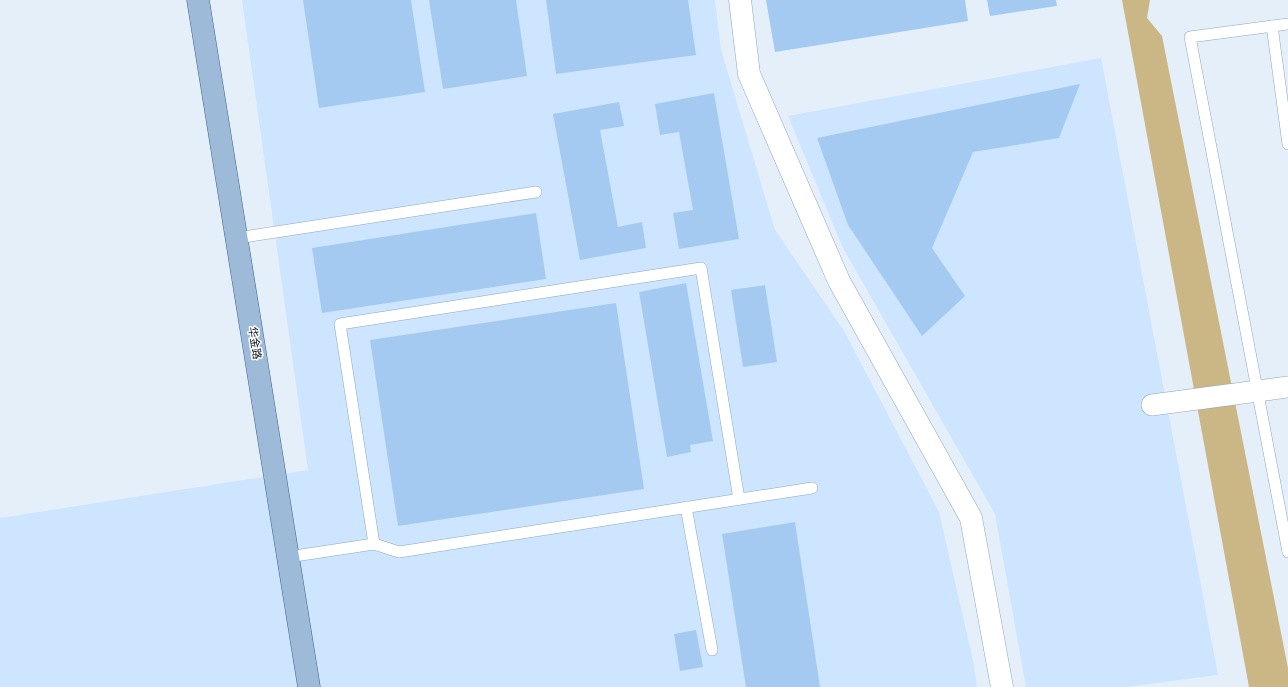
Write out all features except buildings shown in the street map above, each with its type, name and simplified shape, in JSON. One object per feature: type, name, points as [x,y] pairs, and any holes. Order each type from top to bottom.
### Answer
[{"type":"main road","name":"华金路","points":[[198,0],[309,687]]},
{"type":"street","points":[[740,0],[749,74],[840,281],[971,518],[1002,687]]},
{"type":"street","points":[[1152,405],[1288,387]]},
{"type":"lane","points":[[1288,24],[1190,37],[1250,392],[1288,552]]},
{"type":"lane","points":[[1272,26],[1288,144]]},
{"type":"lane","points":[[236,238],[536,192]]},
{"type":"lane","points":[[374,544],[340,324],[701,268],[739,499]]},
{"type":"lane","points":[[288,557],[374,544],[399,552],[812,488]]},
{"type":"lane","points":[[686,507],[712,650]]},
{"type":"shaded area","points":[[242,0],[715,0],[721,50],[775,230],[844,331],[939,512],[974,665],[977,687],[0,687],[0,518],[308,470]]},
{"type":"shaded area","points":[[1122,0],[1150,0],[1147,18],[1162,36],[1288,668],[1288,687],[1249,687]]},
{"type":"shaded area","points":[[1101,58],[1218,675],[1126,687],[1026,687],[995,514],[843,248],[788,116]]}]
